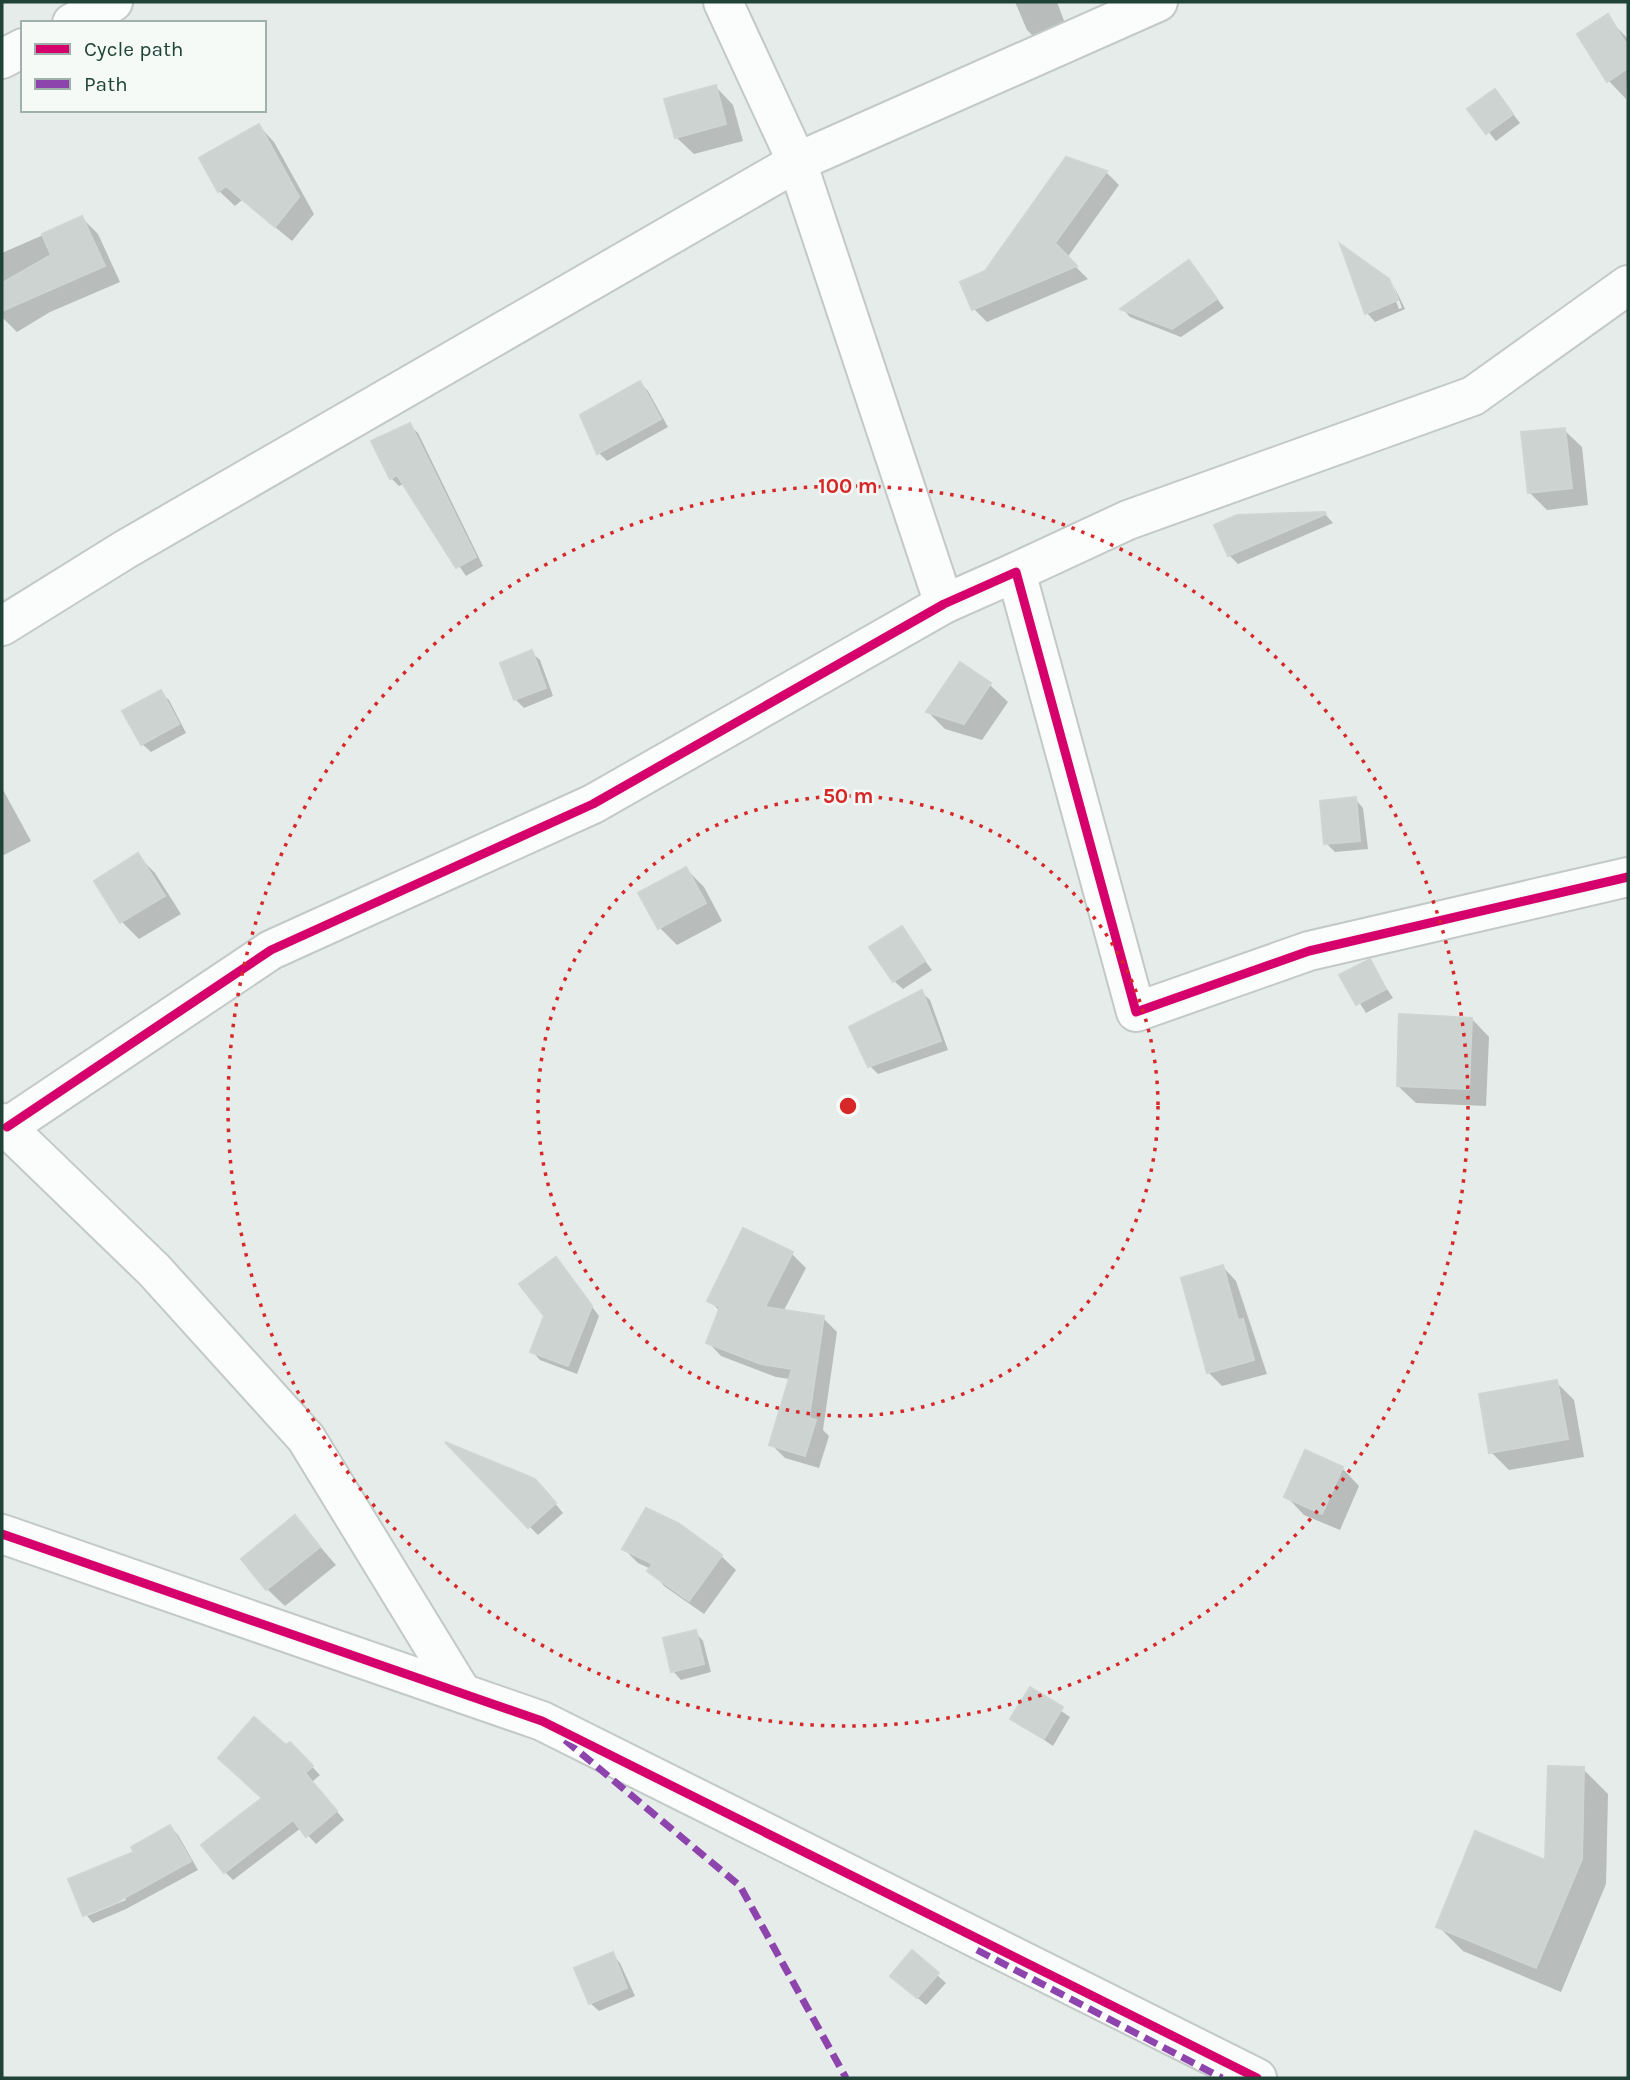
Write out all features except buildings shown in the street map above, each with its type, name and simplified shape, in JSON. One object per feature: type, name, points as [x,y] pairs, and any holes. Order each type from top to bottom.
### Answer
[{"type":"street","points":[[76,21],[113,2]]},
{"type":"street","points":[[723,2],[797,163],[944,604]]},
{"type":"street","points":[[2,626],[126,549],[797,163],[1158,2]]},
{"type":"street","points":[[2,59],[21,49]]},
{"type":"street","points":[[462,1693],[306,1438],[154,1270],[4,1125],[271,950],[593,804],[944,604],[1128,520],[1473,396],[1628,285]]},
{"type":"street","points":[[1016,572],[1136,1012],[1309,951],[1628,877]]},
{"type":"street","points":[[2,1534],[542,1721],[1257,2078]]},
{"type":"marked path","points":[[565,1740],[740,1886],[846,2078]]},
{"type":"marked path","points":[[977,1950],[1222,2078]]},
{"type":"cycle path","points":[[7,1127],[271,950],[593,804],[944,604],[1016,572],[1136,1012],[1309,951],[1628,877]]},
{"type":"cycle path","points":[[2,1534],[542,1721],[1257,2078]]}]
